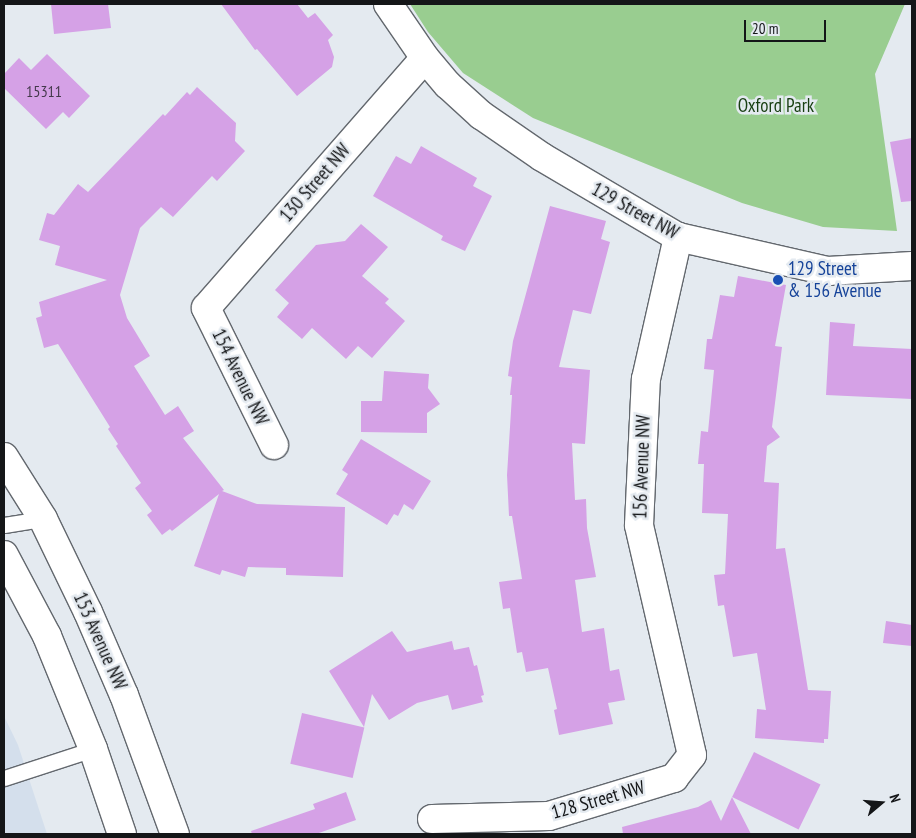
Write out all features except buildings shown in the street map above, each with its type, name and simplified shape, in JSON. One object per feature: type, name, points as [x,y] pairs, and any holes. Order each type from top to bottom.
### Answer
[{"type":"street","name":"129 Street NW","points":[[388,4],[425,58],[448,86],[481,115],[542,157],[678,237],[828,270],[912,266]]},
{"type":"street","name":"130 Street NW","points":[[206,308],[425,58]]},
{"type":"street","name":"156 Avenue NW","points":[[678,237],[646,379],[639,525],[692,755]]},
{"type":"street","name":"154 Avenue NW","points":[[206,308],[274,445]]},
{"type":"street","name":"153 Avenue NW","points":[[4,458],[43,519],[88,612],[124,695],[175,834]]},
{"type":"street","points":[[4,555],[47,636],[93,749],[122,834]]},
{"type":"street","name":"128 Street NW","points":[[432,819],[548,816],[674,778],[692,755]]},
{"type":"lane","points":[[4,525],[43,519]]},
{"type":"lane","points":[[4,778],[93,749]]},
{"type":"shaded area","points":[[4,716],[18,745],[47,834],[4,834]]},
{"type":"green space","name":"Oxford Park","points":[[410,4],[905,4],[875,74],[897,231],[823,227],[742,203],[533,118],[463,73],[428,32]]},
{"type":"place","name":"129 Street & 156 Avenue","points":[[778,280]]}]
